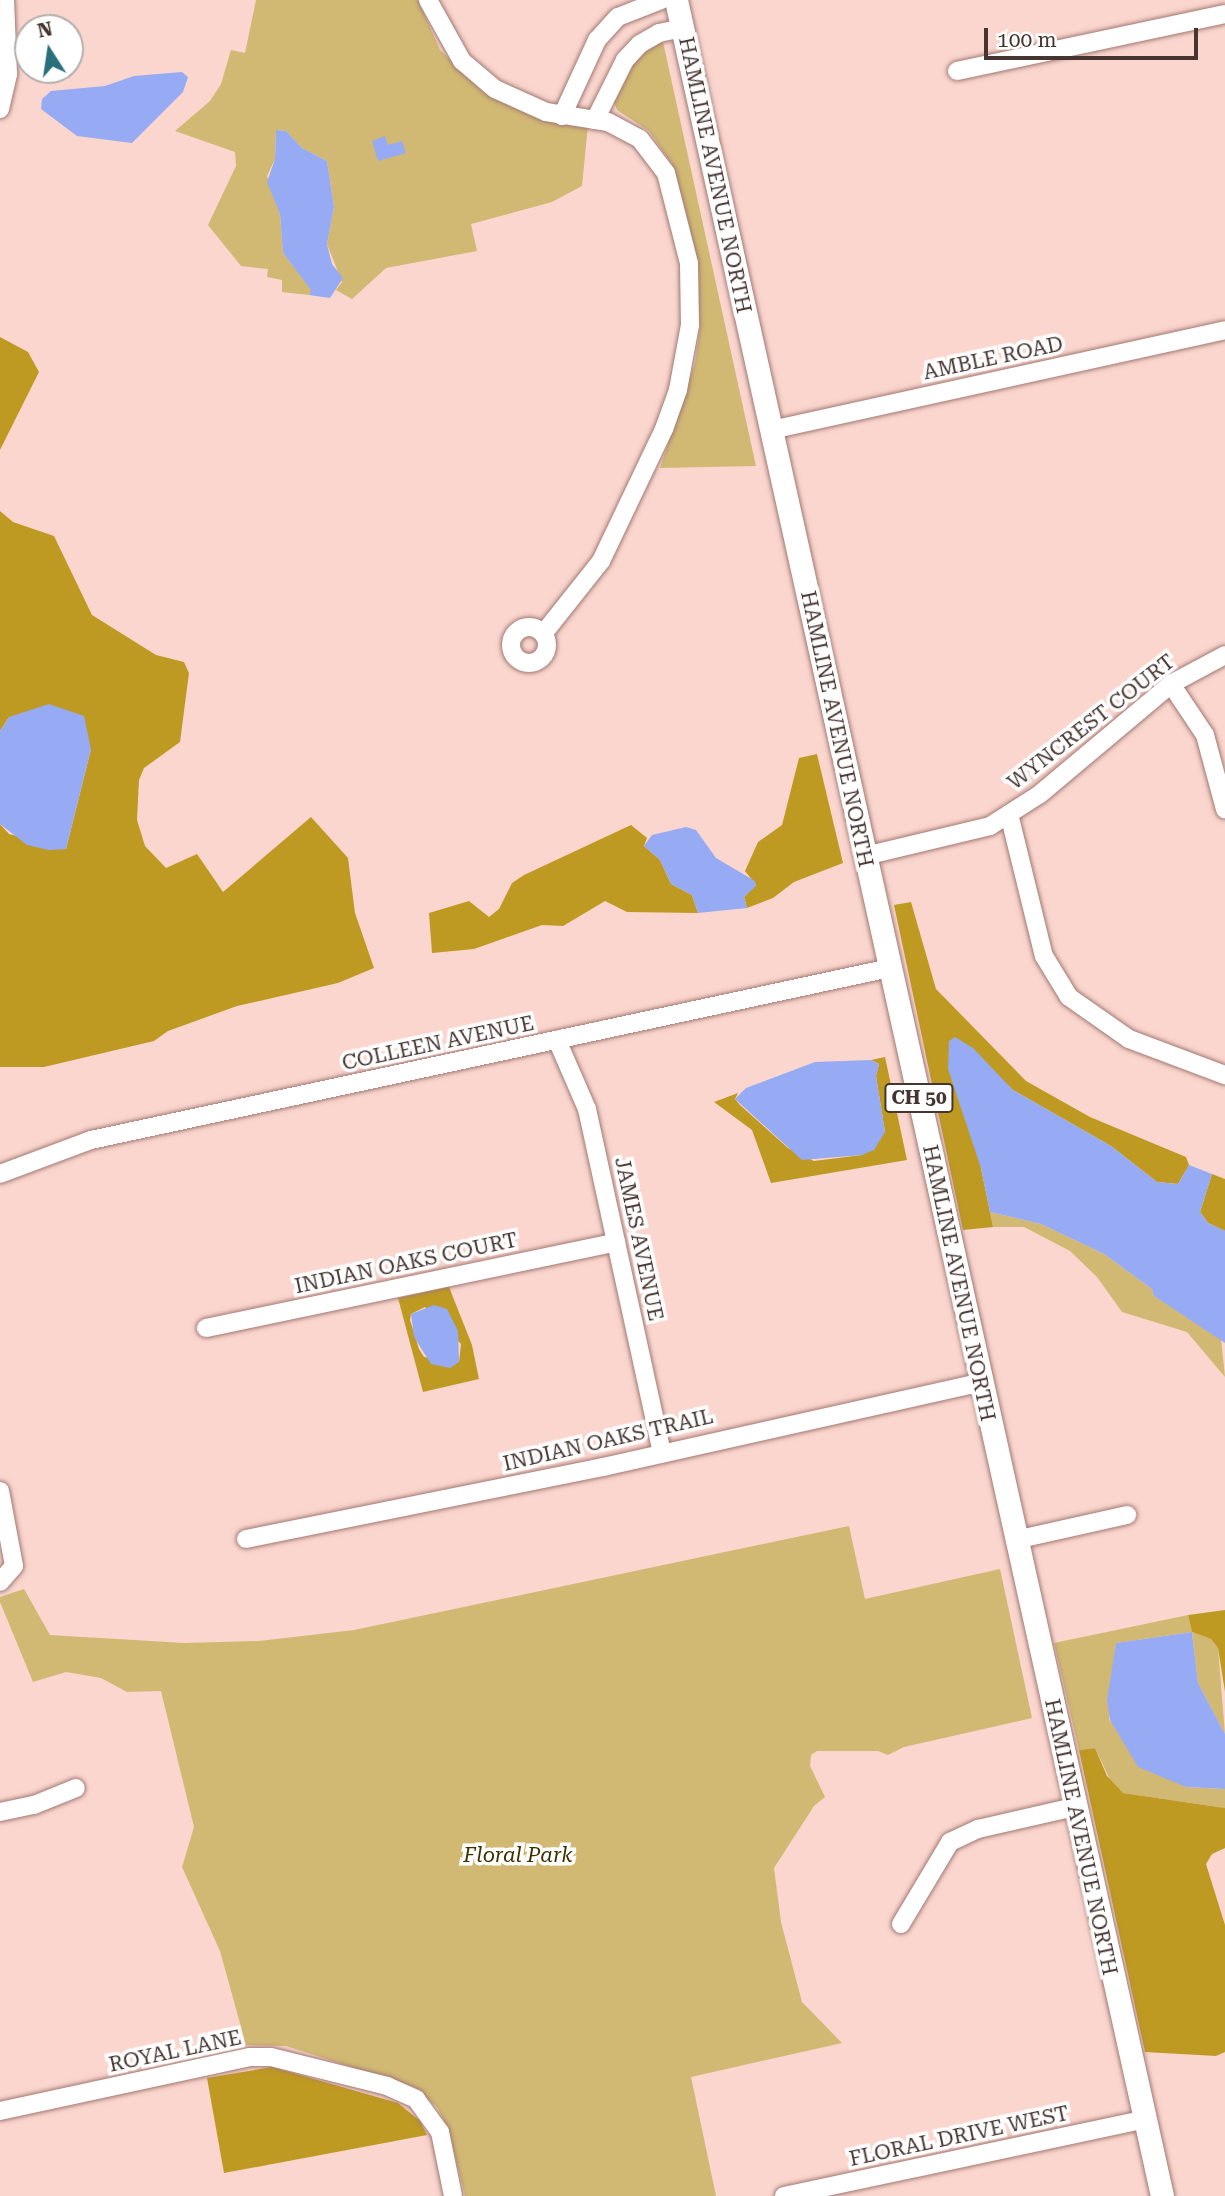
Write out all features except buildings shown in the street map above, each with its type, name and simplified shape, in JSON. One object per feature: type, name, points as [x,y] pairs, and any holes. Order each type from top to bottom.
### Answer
[{"type":"main road","name":"HAMLINE AVENUE NORTH","points":[[676,0],[979,1383],[1162,2196]]},
{"type":"street","points":[[0,109],[8,74],[5,0]]},
{"type":"street","points":[[428,0],[448,42],[474,73],[520,102],[626,128],[640,139],[666,173],[689,263],[690,325],[678,390],[636,493],[601,561],[543,634]]},
{"type":"street","points":[[579,117],[597,40],[618,17],[661,0]]},
{"type":"street","points":[[957,71],[1225,14]]},
{"type":"street","points":[[579,117],[640,44],[659,33],[682,28]]},
{"type":"street","name":"AMBLE ROAD","points":[[771,430],[1225,330]]},
{"type":"street","name":"WYNCREST COURT","points":[[865,856],[960,836],[1009,814],[1040,794],[1171,684],[1225,655]]},
{"type":"street","points":[[1171,684],[1205,735],[1225,809]]},
{"type":"street","points":[[1009,814],[1044,956],[1069,997],[1129,1039],[1225,1075]]},
{"type":"street","name":"COLLEEN AVENUE","points":[[0,1174],[91,1140],[890,968]]},
{"type":"street","name":"JAMES AVENUE","points":[[556,1040],[586,1109],[662,1453]]},
{"type":"street","name":"INDIAN OAKS COURT","points":[[206,1328],[616,1242]]},
{"type":"street","name":"INDIAN OAKS TRAIL","points":[[246,1539],[662,1453],[979,1383]]},
{"type":"street","points":[[0,1491],[14,1566],[0,1582]]},
{"type":"street","points":[[1015,1541],[1127,1514]]},
{"type":"street","points":[[0,1812],[34,1805],[76,1788]]},
{"type":"street","points":[[901,1924],[950,1842],[978,1829],[1074,1807]]},
{"type":"street","name":"ROYAL LANE","points":[[0,2111],[250,2057],[271,2057],[387,2086],[416,2099],[440,2132],[453,2196]]},
{"type":"street","name":"FLORAL DRIVE WEST","points":[[784,2196],[832,2191],[1143,2120]]},
{"type":"green space","points":[[256,0],[418,0],[440,50],[483,92],[531,116],[588,125],[582,186],[552,202],[471,224],[477,251],[386,268],[352,299],[336,290],[342,282],[327,244],[334,207],[327,161],[302,148],[286,131],[276,130],[275,159],[267,176],[280,214],[283,253],[312,290],[309,295],[282,292],[282,280],[267,277],[268,269],[241,266],[208,225],[236,166],[235,152],[175,131],[210,101],[221,84],[231,50],[245,53]]},
{"type":"green space","points":[[663,42],[756,466],[660,468],[695,363],[700,327],[697,258],[672,164],[649,131],[617,110],[614,102],[639,52]]},
{"type":"green space","points":[[990,1212],[1041,1224],[1104,1254],[1152,1289],[1154,1296],[1221,1338],[1225,1377],[1187,1332],[1122,1312],[1097,1277],[1070,1251],[1024,1227],[993,1227]]},
{"type":"green space","name":"Floral Park","points":[[849,1526],[865,1599],[1000,1569],[1032,1718],[904,1747],[888,1755],[878,1751],[817,1751],[811,1755],[810,1766],[825,1797],[814,1806],[774,1868],[781,1922],[802,2002],[842,2043],[691,2077],[716,2196],[465,2196],[448,2128],[437,2107],[414,2087],[286,2046],[246,2045],[220,1951],[182,1867],[194,1827],[161,1691],[127,1692],[101,1678],[66,1672],[33,1682],[0,1602],[0,1597],[24,1589],[50,1635],[184,1643],[259,1641],[354,1630]]},
{"type":"green space","points":[[1188,1615],[1192,1632],[1116,1643],[1109,1720],[1186,1787],[1225,1789],[1225,1808],[1123,1793],[1113,1786],[1095,1748],[1079,1750],[1054,1643]]},
{"type":"green space","points":[[1192,1632],[1211,1639],[1218,1648],[1225,1734],[1198,1683]]},
{"type":"shaded area","points":[[0,337],[28,352],[39,372],[0,450]]},
{"type":"shaded area","points":[[0,511],[13,522],[54,536],[92,615],[156,655],[184,662],[189,673],[180,742],[144,768],[139,780],[137,820],[145,846],[166,868],[197,854],[223,892],[311,817],[348,858],[355,913],[374,968],[338,983],[237,1006],[168,1031],[154,1041],[44,1067],[0,1067],[0,824],[9,834],[66,849],[91,749],[9,717],[0,731]]},
{"type":"shaded area","points":[[817,754],[843,863],[794,882],[773,898],[747,908],[744,897],[756,885],[745,871],[758,842],[782,825],[799,758]]},
{"type":"shaded area","points":[[631,825],[647,838],[644,846],[660,860],[671,884],[692,895],[698,913],[627,912],[605,901],[563,926],[542,925],[474,949],[432,953],[429,913],[469,901],[489,917],[499,909],[512,883],[524,875]]},
{"type":"shaded area","points":[[911,902],[936,989],[1026,1081],[1090,1117],[1186,1157],[1189,1165],[1178,1184],[1157,1182],[1111,1146],[1013,1090],[993,1072],[981,1168],[993,1227],[963,1230],[894,905]]},
{"type":"shaded area","points":[[885,1057],[907,1160],[771,1183],[752,1130],[714,1102],[738,1093],[735,1099],[740,1105],[788,1148],[814,1161],[862,1155],[885,1132],[876,1076],[879,1064],[871,1060]]},
{"type":"shaded area","points":[[1212,1174],[1225,1179],[1225,1231],[1208,1223],[1200,1212]]},
{"type":"shaded area","points":[[449,1287],[472,1345],[479,1379],[423,1392],[398,1298]],"holes":[[[425,1307],[461,1344],[459,1362],[424,1357],[410,1320],[411,1314]]]},
{"type":"shaded area","points":[[1225,1610],[1225,1692],[1218,1648],[1211,1639],[1192,1632],[1188,1615]]},
{"type":"shaded area","points":[[1095,1748],[1107,1776],[1123,1793],[1225,1808],[1225,1848],[1212,1854],[1206,1864],[1225,1925],[1225,2052],[1216,2056],[1145,2052],[1079,1750]]},
{"type":"shaded area","points":[[272,2067],[398,2103],[420,2121],[427,2135],[224,2173],[207,2078]]},
{"type":"water","points":[[182,72],[188,77],[183,92],[132,143],[77,136],[41,109],[42,99],[51,91],[105,86],[134,76]]},
{"type":"water","points":[[276,130],[286,131],[302,148],[327,161],[334,207],[327,244],[332,264],[343,278],[330,298],[309,295],[311,290],[283,253],[280,214],[267,182],[275,159]]},
{"type":"water","points":[[385,136],[388,145],[402,141],[406,153],[378,161],[372,141]]},
{"type":"water","points":[[49,704],[84,716],[91,749],[66,849],[49,850],[27,845],[0,824],[0,731],[9,717]]},
{"type":"water","points":[[686,827],[696,830],[716,858],[755,881],[756,886],[744,897],[747,908],[698,913],[692,895],[671,884],[660,860],[644,846],[652,835]]},
{"type":"water","points":[[955,1037],[973,1048],[1013,1090],[1111,1146],[1157,1182],[1178,1184],[1189,1165],[1212,1174],[1200,1212],[1208,1223],[1225,1231],[1225,1343],[1154,1296],[1152,1289],[1104,1254],[1041,1224],[990,1212],[981,1168],[948,1069],[949,1041]]},
{"type":"water","points":[[871,1060],[879,1064],[876,1076],[885,1132],[874,1150],[862,1155],[802,1160],[735,1099],[746,1088],[815,1062]]},
{"type":"water","points":[[434,1305],[447,1309],[458,1331],[459,1362],[450,1368],[431,1364],[414,1337],[411,1314]]},
{"type":"water","points":[[1192,1632],[1198,1683],[1225,1734],[1225,1789],[1186,1787],[1138,1767],[1110,1720],[1107,1700],[1116,1643]]}]
